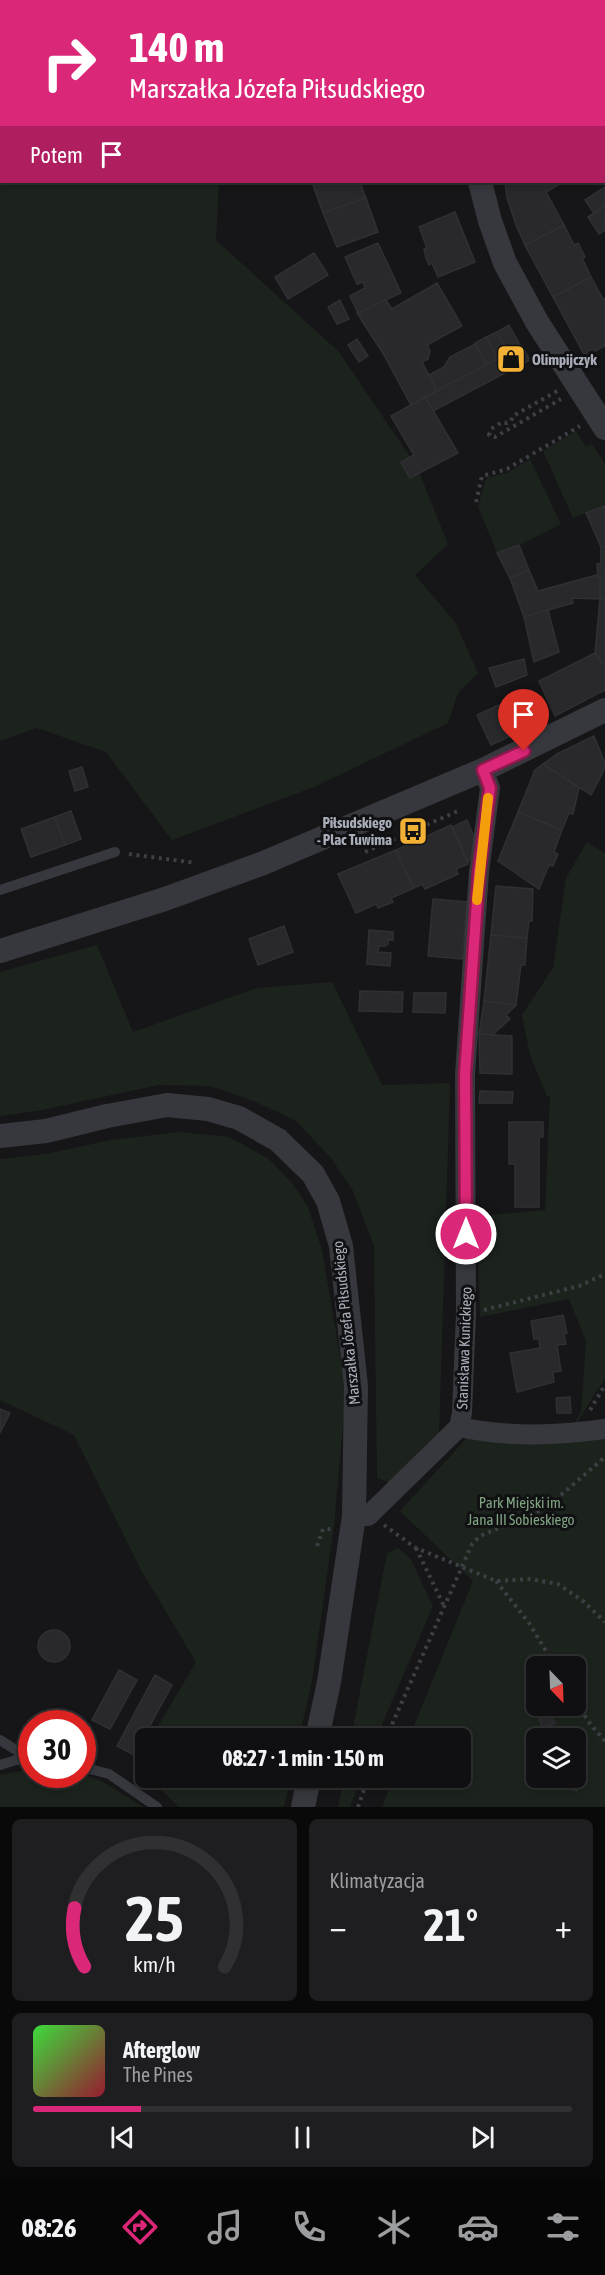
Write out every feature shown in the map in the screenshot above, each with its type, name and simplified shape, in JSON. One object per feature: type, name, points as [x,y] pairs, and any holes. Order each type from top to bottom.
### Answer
[{"type":"street","points":[[480,183],[490,221],[505,263],[537,322],[605,428]]},
{"type":"street","points":[[0,951],[165,899],[261,864],[483,770],[605,710]]},
{"type":"street","name":"Stanisława Kunickiego","points":[[354,1521],[459,1426],[462,1413],[466,1314],[465,1074],[479,872],[490,788],[483,770]]},
{"type":"street","name":"Marszałka Józefa Piłsudskiego","points":[[0,1136],[46,1131],[107,1116],[167,1105],[208,1109],[239,1118],[278,1140],[313,1174],[328,1201],[341,1246],[356,1386],[354,1521],[333,1660],[319,1728]]},
{"type":"street","points":[[459,1426],[490,1432],[557,1435],[596,1430]]},
{"type":"street","points":[[303,1807],[307,1788]]},
{"type":"lane","points":[[0,890],[115,852]]},
{"type":"lane","points":[[0,1740],[18,1751]]},
{"type":"lane","points":[[0,1765],[18,1760]]},
{"type":"lane","points":[[96,1771],[109,1774],[157,1807]]},
{"type":"path","points":[[557,391],[513,416],[511,422],[502,422],[491,429],[489,435],[491,438],[495,437],[562,399]]},
{"type":"path","points":[[537,402],[542,411]]},
{"type":"path","points":[[525,409],[530,418]]},
{"type":"path","points":[[507,423],[511,429]]},
{"type":"path","points":[[476,502],[482,476],[507,470],[580,426]]},
{"type":"path","points":[[365,852],[458,811]]},
{"type":"path","points":[[115,852],[202,864]]},
{"type":"path","points":[[466,1314],[579,1286],[605,1274]]},
{"type":"path","points":[[596,1430],[589,1413],[605,1385]]},
{"type":"path","points":[[390,1728],[472,1544],[480,1536],[546,1508],[605,1457]]},
{"type":"path","points":[[317,1546],[323,1529],[354,1521],[496,1581],[530,1580],[558,1584],[583,1601],[605,1622]]},
{"type":"path","points":[[416,1548],[444,1607]]},
{"type":"path","points":[[496,1581],[529,1623],[549,1656]]},
{"type":"path","points":[[585,1716],[605,1741]]},
{"type":"path","points":[[358,1807],[365,1788]]},
{"type":"green space","points":[[0,183],[219,183],[216,240],[339,352],[417,467],[448,544],[415,575],[455,622],[478,673],[458,693],[448,723],[314,787],[172,840],[106,752],[37,728],[0,741]]},
{"type":"green space","points":[[576,431],[586,447],[592,444],[605,464],[605,506],[573,518],[543,451]]},
{"type":"green space","points":[[530,459],[561,524],[497,553],[478,507],[485,481],[488,477],[507,473]]},
{"type":"green space","name":"Park Miejski im. Jana III Sobieskiego","points":[[587,842],[605,853],[605,1378],[578,1421],[574,1433],[605,1428],[605,1807],[382,1807],[389,1788],[471,1788],[471,1728],[413,1728],[473,1581],[400,1511],[478,1426],[572,1428],[581,1412],[586,1341],[569,1299],[480,1317],[478,1244],[480,1216],[545,1210],[550,1096],[547,1096],[530,1055],[522,1015],[553,968],[566,878]]},
{"type":"green space","points":[[97,945],[133,1032],[257,988],[332,982],[382,1085],[450,1083],[439,1436],[389,1482],[377,1478],[374,1246],[353,1191],[331,1158],[295,1120],[251,1100],[210,1086],[159,1085],[37,1111],[0,1116],[0,972]]},
{"type":"green space","points":[[179,1132],[229,1137],[269,1159],[292,1183],[308,1207],[322,1250],[346,1391],[334,1525],[312,1681],[301,1728],[157,1728],[196,1662],[141,1570],[74,1435],[0,1400],[0,1159],[46,1154],[111,1140]]},
{"type":"green space","points":[[398,1548],[410,1558],[433,1606],[380,1728],[353,1728],[387,1553]]},
{"type":"green space","points":[[18,1772],[18,1788],[96,1788],[96,1779],[143,1807],[0,1807],[0,1775]]},
{"type":"green space","points":[[159,1788],[289,1788],[284,1807],[179,1807]]},
{"type":"green space","points":[[342,1788],[357,1788],[350,1807],[338,1807]]},
{"type":"building","points":[[312,183],[360,183],[366,198],[323,213]]},
{"type":"building","points":[[505,183],[561,183],[546,192],[564,225],[525,245],[507,198]]},
{"type":"building","points":[[605,187],[605,206],[594,213],[585,200]]},
{"type":"building","points":[[366,198],[378,232],[337,247],[323,213]]},
{"type":"building","points":[[605,206],[605,230],[599,234],[588,217]]},
{"type":"building","points":[[455,212],[475,262],[438,277],[432,263],[429,265],[426,258],[424,249],[427,248],[419,227]]},
{"type":"building","points":[[564,225],[574,245],[578,243],[591,277],[553,297],[525,245]]},
{"type":"building","points":[[378,243],[401,293],[358,313],[350,296],[365,288],[363,282],[357,284],[345,257]]},
{"type":"building","points":[[314,253],[328,275],[288,299],[275,277]]},
{"type":"building","points":[[591,277],[603,299],[605,298],[605,346],[585,356],[553,297]]},
{"type":"building","points":[[437,283],[462,326],[427,345],[430,351],[428,359],[422,362],[437,391],[411,405],[384,355],[357,313],[386,300],[392,309]]},
{"type":"building","points":[[340,300],[349,319],[337,324],[328,307]]},
{"type":"building","points":[[509,325],[521,347],[508,353],[497,332]]},
{"type":"building","points":[[497,332],[508,353],[498,359],[486,337]]},
{"type":"building","points":[[486,337],[498,359],[487,365],[475,343]]},
{"type":"building","points":[[357,339],[368,356],[359,362],[348,345]]},
{"type":"building","points":[[475,344],[487,365],[437,391],[429,375],[444,367],[450,357]]},
{"type":"building","points":[[522,346],[530,360],[433,411],[425,397]]},
{"type":"building","points":[[425,397],[458,453],[410,478],[401,462],[414,455],[391,416]]},
{"type":"building","points":[[605,506],[605,547],[601,547],[586,513]]},
{"type":"building","points":[[519,545],[529,570],[510,578],[497,553]]},
{"type":"building","points":[[601,547],[605,547],[605,599],[600,599],[600,577],[598,577],[597,564],[601,563]]},
{"type":"building","points":[[529,570],[538,591],[597,575],[600,577],[600,599],[572,598],[573,603],[524,617],[510,578]]},
{"type":"building","points":[[600,599],[605,599],[605,667],[595,653]]},
{"type":"building","points":[[548,610],[559,652],[534,662],[524,617]]},
{"type":"building","points":[[595,653],[605,667],[605,690],[555,716],[539,681]]},
{"type":"building","points":[[524,659],[527,675],[496,687],[489,668]]},
{"type":"building","points":[[531,690],[545,720],[491,745],[477,715]]},
{"type":"building","points":[[594,736],[605,763],[591,795],[543,764],[557,754]]},
{"type":"building","points":[[543,764],[579,788],[573,814],[569,813],[562,830],[518,812],[535,770]]},
{"type":"building","points":[[82,767],[88,787],[75,791],[69,771]]},
{"type":"building","points":[[71,811],[81,839],[65,845],[55,817]]},
{"type":"building","points":[[518,812],[562,830],[554,852],[558,854],[553,866],[549,865],[539,889],[498,861]]},
{"type":"building","points":[[55,817],[65,845],[31,857],[21,829]]},
{"type":"building","points":[[467,820],[475,839],[473,853],[468,862],[452,827]]},
{"type":"building","points":[[451,825],[468,864],[456,869],[458,874],[425,889],[422,884],[414,888],[396,850]]},
{"type":"building","points":[[396,850],[414,888],[391,898],[393,902],[378,908],[376,904],[356,913],[338,874]]},
{"type":"building","points":[[496,886],[533,889],[532,921],[529,920],[527,938],[491,935]]},
{"type":"building","points":[[433,899],[467,902],[462,959],[428,956]]},
{"type":"building","points":[[284,926],[293,952],[258,965],[249,939]]},
{"type":"building","points":[[369,930],[393,932],[393,940],[388,940],[385,946],[379,946],[378,952],[391,953],[390,966],[367,964]]},
{"type":"building","points":[[491,935],[527,938],[525,965],[521,965],[516,1005],[484,1001]]},
{"type":"building","points":[[360,991],[403,992],[402,1012],[359,1011]]},
{"type":"building","points":[[414,993],[446,993],[445,1013],[413,1012]]},
{"type":"building","points":[[484,1001],[516,1005],[506,1015],[510,1019],[491,1036],[479,1034]]},
{"type":"building","points":[[479,1034],[512,1036],[512,1074],[480,1073]]},
{"type":"building","points":[[480,1091],[513,1092],[512,1103],[479,1103]]},
{"type":"building","points":[[509,1122],[543,1122],[543,1137],[539,1137],[539,1207],[515,1207],[515,1164],[509,1164]]},
{"type":"building","points":[[563,1315],[567,1333],[564,1334],[566,1344],[557,1345],[561,1371],[553,1372],[554,1382],[517,1392],[510,1353],[540,1348],[539,1339],[534,1339],[531,1321]]},
{"type":"building","points":[[570,1397],[571,1413],[557,1413],[556,1398]]},
{"type":"building","points":[[0,1409],[10,1413],[0,1433]]},
{"type":"building","points":[[54,1630],[65,1635],[70,1646],[65,1657],[54,1662],[43,1657],[38,1646],[43,1635]]},
{"type":"building","points":[[119,1670],[137,1680],[110,1729],[96,1722],[96,1713]]},
{"type":"building","points":[[155,1675],[172,1685],[149,1728],[135,1728],[134,1755],[117,1746]]},
{"type":"building","points":[[550,1716],[555,1723],[543,1728],[539,1720]]},
{"type":"slow traffic","points":[[477,900],[488,798]]},
{"type":"place","name":"Olimpijczyk","points":[[511,359]]},
{"type":"place","name":"Piłsudskiego - Plac Tuwima","points":[[413,831]]},
{"type":"route","points":[[466,1234],[465,1074],[469,994],[479,872],[490,788],[483,770],[524,751]]}]
